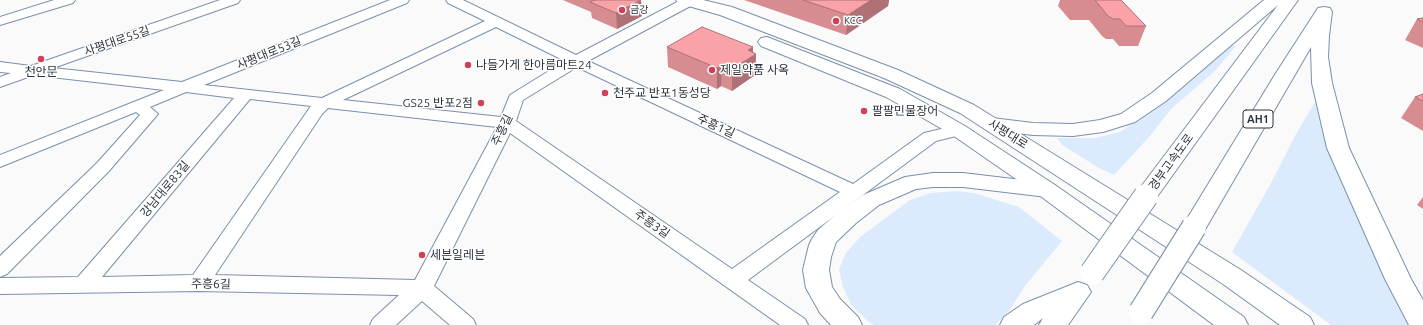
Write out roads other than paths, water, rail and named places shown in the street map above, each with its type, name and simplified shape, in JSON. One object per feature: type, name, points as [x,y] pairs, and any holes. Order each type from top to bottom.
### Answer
[{"type":"main road","points":[[992,124],[1033,129],[1073,130],[1103,126],[1128,118],[1159,97],[1274,0]]},
{"type":"main road","name":"경부고속도로","points":[[1053,325],[1290,0]]},
{"type":"main road","name":"사평대로","points":[[688,1],[726,11],[891,74],[936,94],[992,124],[1232,277],[1300,325]]},
{"type":"main road","name":"사평대로","points":[[688,1],[710,19],[892,93],[958,130],[1047,190],[1234,325]]},
{"type":"main road","points":[[1328,6],[1320,36],[1319,57],[1322,84],[1338,148],[1398,279],[1423,325]]},
{"type":"main road","name":"AH1","points":[[1137,318],[1194,227],[1285,73],[1328,6]]},
{"type":"main road","points":[[848,325],[830,306],[819,288],[816,270],[818,257],[821,245],[828,236],[848,217],[872,200],[913,182],[933,180],[963,180],[1047,190]]},
{"type":"main road","points":[[1014,325],[1033,311],[1085,282]]},
{"type":"street","points":[[0,21],[68,0]]},
{"type":"street","name":"사평대로55길","points":[[0,82],[233,0]]},
{"type":"street","name":"사평대로53길","points":[[0,161],[402,0]]},
{"type":"street","name":"주흥1길","points":[[453,0],[855,192]]},
{"type":"street","name":"주흥길","points":[[381,325],[422,288],[507,123],[516,98],[576,60],[688,1]]},
{"type":"street","points":[[199,283],[316,111],[324,103],[497,21]]},
{"type":"street","points":[[0,67],[507,123]]},
{"type":"street","name":"강남대로83길","points":[[84,284],[246,94]]},
{"type":"street","points":[[0,269],[110,159],[150,114],[137,106]]},
{"type":"street","name":"주흥3길","points":[[507,123],[797,325]]},
{"type":"street","points":[[732,280],[930,137],[958,130]]},
{"type":"street","name":"주흥6길","points":[[0,286],[199,283],[422,288]]},
{"type":"street","points":[[422,288],[465,325]]},
{"type":"place","name":"금강","points":[[622,10]]},
{"type":"place","name":"KCC","points":[[836,21]]},
{"type":"place","name":"천안문","points":[[41,59]]},
{"type":"place","name":"나들가게 한아름마트24","points":[[468,65]]},
{"type":"place","name":"제일약품 사옥","points":[[712,70]]},
{"type":"place","name":"천주교 반포1동성당","points":[[605,93]]},
{"type":"place","name":"GS25 반포2점","points":[[481,103]]},
{"type":"place","name":"팔팔민물장어","points":[[864,111]]},
{"type":"place","name":"세븐일레븐","points":[[422,255]]}]
